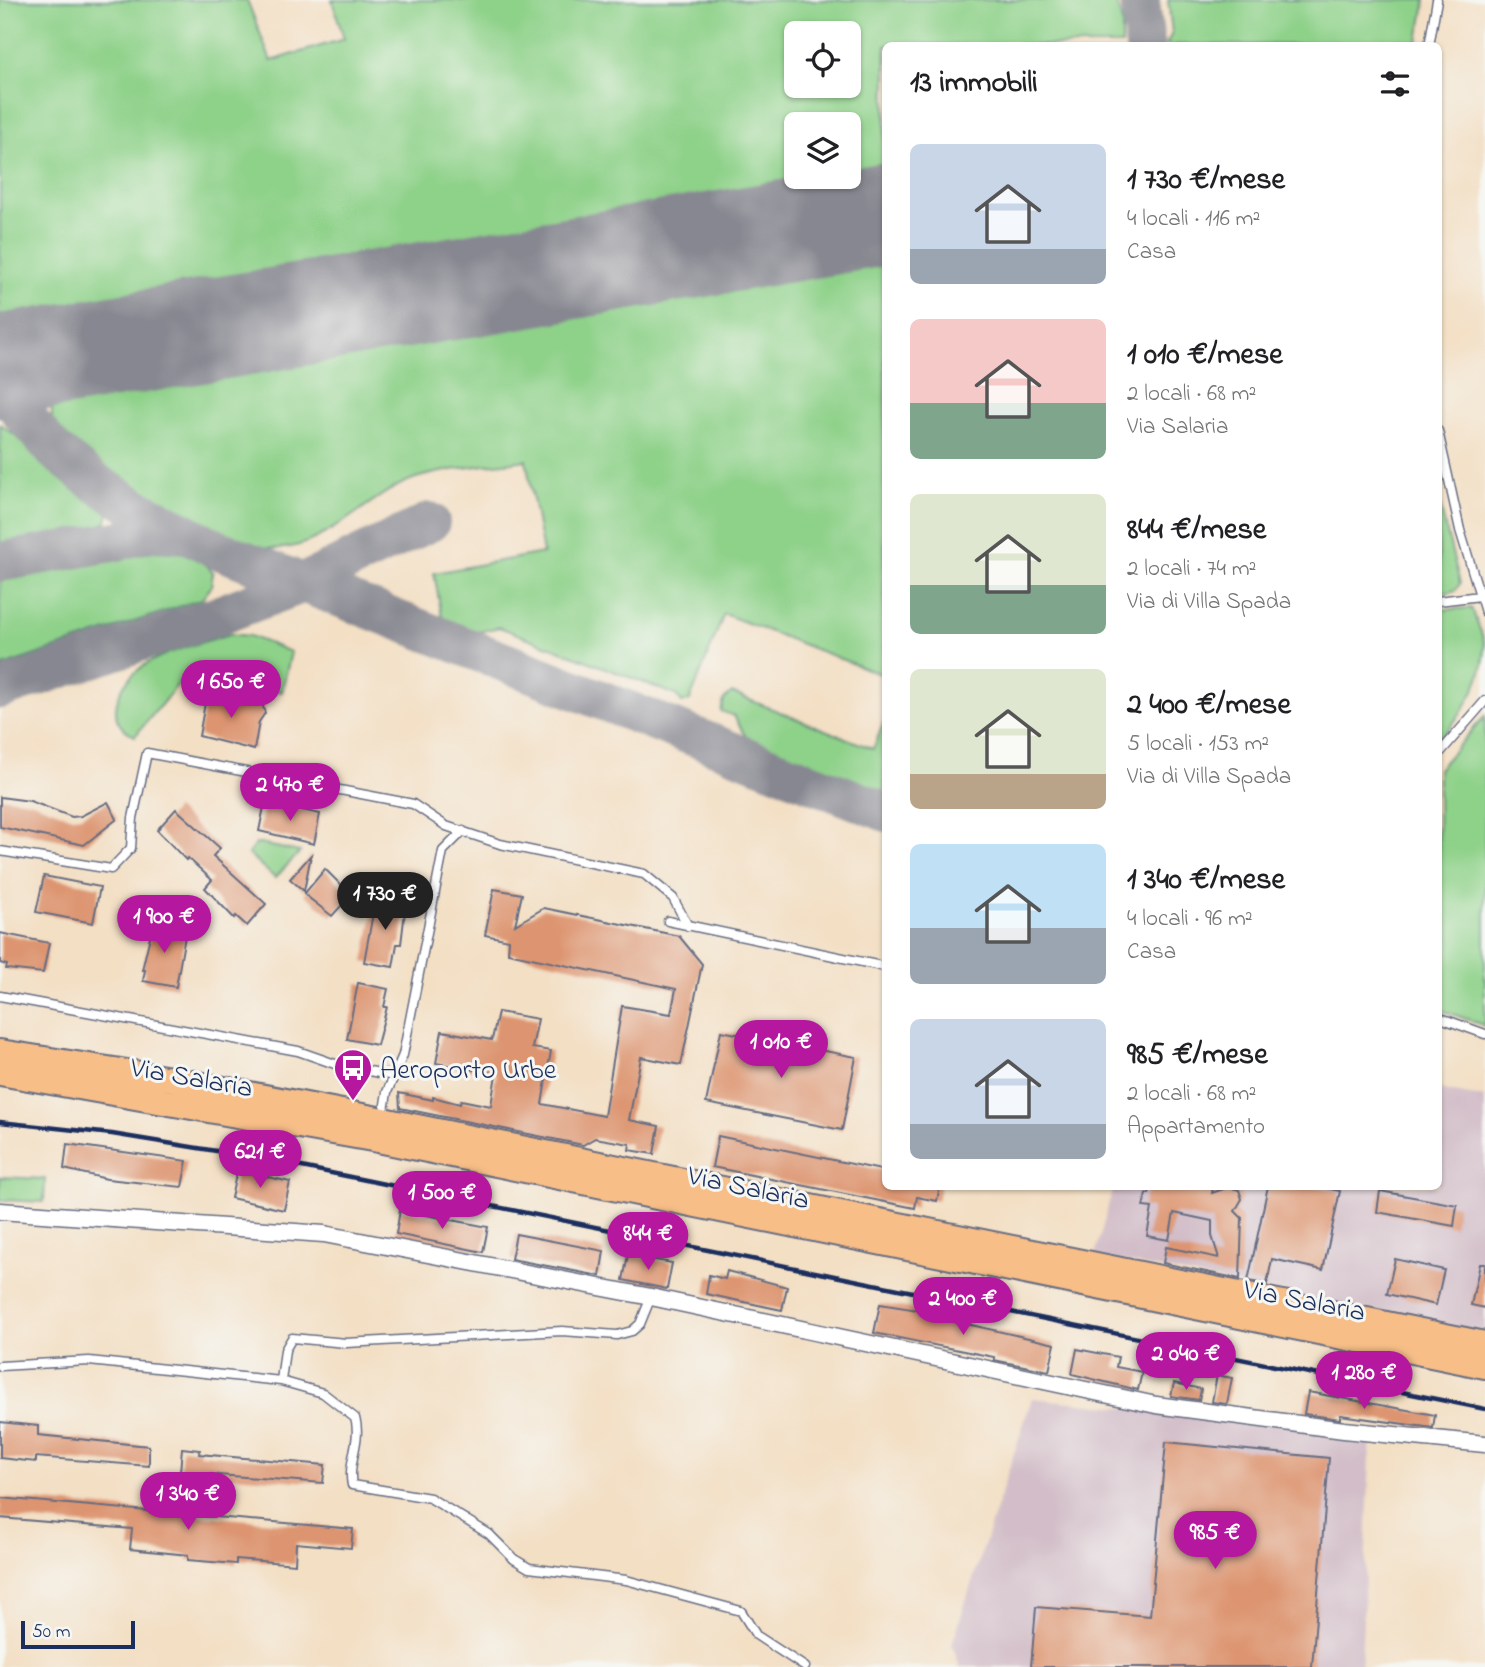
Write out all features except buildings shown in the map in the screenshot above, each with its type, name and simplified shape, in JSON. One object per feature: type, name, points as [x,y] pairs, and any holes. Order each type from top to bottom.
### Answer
[{"type":"main road","name":"Via Salaria","points":[[0,1052],[172,1079],[381,1130],[1485,1366]]},
{"type":"main road","name":"Via Salaria","points":[[0,1073],[381,1130],[1485,1344]]},
{"type":"street","points":[[0,1212],[324,1234],[651,1297],[1156,1405],[1317,1427],[1485,1444]]},
{"type":"lane","points":[[1430,42],[1437,0]]},
{"type":"lane","points":[[1442,449],[1460,530],[1485,612]]},
{"type":"lane","points":[[1442,601],[1480,596]]},
{"type":"lane","points":[[1442,750],[1485,701]]},
{"type":"lane","points":[[0,851],[111,869],[131,848],[133,818],[146,753],[413,804],[446,826],[500,844],[644,874],[673,898],[688,926]]},
{"type":"lane","points":[[381,1130],[387,1091],[403,1055],[443,851],[463,831]]},
{"type":"lane","points":[[668,921],[882,966]]},
{"type":"lane","points":[[0,996],[298,1051],[335,1063],[394,1076]]},
{"type":"lane","points":[[1442,1018],[1485,1034]]},
{"type":"lane","points":[[281,1381],[285,1350],[292,1338],[355,1343],[562,1331],[617,1335],[632,1331],[640,1324],[651,1297]]},
{"type":"lane","points":[[0,1366],[89,1361],[281,1381],[323,1393],[355,1418],[358,1437],[350,1475],[352,1485],[430,1498],[489,1534],[514,1559],[529,1568],[626,1580],[741,1611],[756,1635],[805,1667]]},
{"type":"shaded area","points":[[1442,1090],[1485,1098],[1485,1333],[1095,1256],[1112,1190],[1442,1190]]},
{"type":"shaded area","points":[[1032,1398],[1371,1433],[1361,1667],[960,1667],[952,1644]]},
{"type":"green space","points":[[0,0],[247,0],[271,61],[344,39],[332,0],[1116,0],[1122,23],[1122,42],[882,42],[882,174],[861,177],[861,112],[784,112],[784,189],[793,189],[0,327]]},
{"type":"green space","points":[[1168,0],[1426,0],[1418,42],[1168,42],[1172,33]]},
{"type":"green space","points":[[882,248],[882,675],[724,614],[690,700],[682,703],[676,695],[499,627],[470,634],[442,617],[434,573],[543,553],[526,460],[456,469],[416,478],[385,493],[339,525],[307,542],[291,547],[264,548],[198,527],[129,487],[98,465],[52,424],[52,408],[63,389]]},
{"type":"green space","points":[[0,424],[104,501],[109,514],[106,522],[95,528],[0,546]]},
{"type":"green space","points":[[1442,513],[1460,583],[1456,590],[1442,594]]},
{"type":"green space","points":[[176,546],[199,557],[213,572],[211,587],[202,599],[0,667],[0,577]]},
{"type":"green space","points":[[1471,608],[1485,645],[1477,685],[1464,709],[1442,736],[1442,610]]},
{"type":"green space","points":[[230,634],[250,636],[291,652],[282,692],[189,671],[135,736],[125,730],[117,719],[117,702],[134,673],[163,655]]},
{"type":"green space","points":[[732,693],[873,749],[882,726],[882,793],[749,742],[734,716],[721,711],[724,700]]},
{"type":"green space","points":[[1485,716],[1485,1026],[1442,1010],[1442,764]]},
{"type":"green space","points":[[256,844],[300,852],[275,878],[248,854]]},
{"type":"green space","points":[[0,1177],[45,1179],[44,1202],[0,1200]]},
{"type":"taxiway","points":[[1140,0],[1145,42]]},
{"type":"taxiway","points":[[49,357],[28,376],[20,411],[55,451],[93,481],[135,507],[219,550],[882,810]]},
{"type":"taxiway","points":[[0,689],[220,615],[301,584],[430,522]]},
{"type":"taxiway","points":[[0,562],[118,541],[151,532],[185,534]]},
{"type":"runway","points":[[0,366],[882,215]]},
{"type":"railway","points":[[0,1122],[112,1134],[253,1157],[1485,1409]]},
{"type":"place","name":"Aeroporto Urbe","points":[[353,1102]]}]
